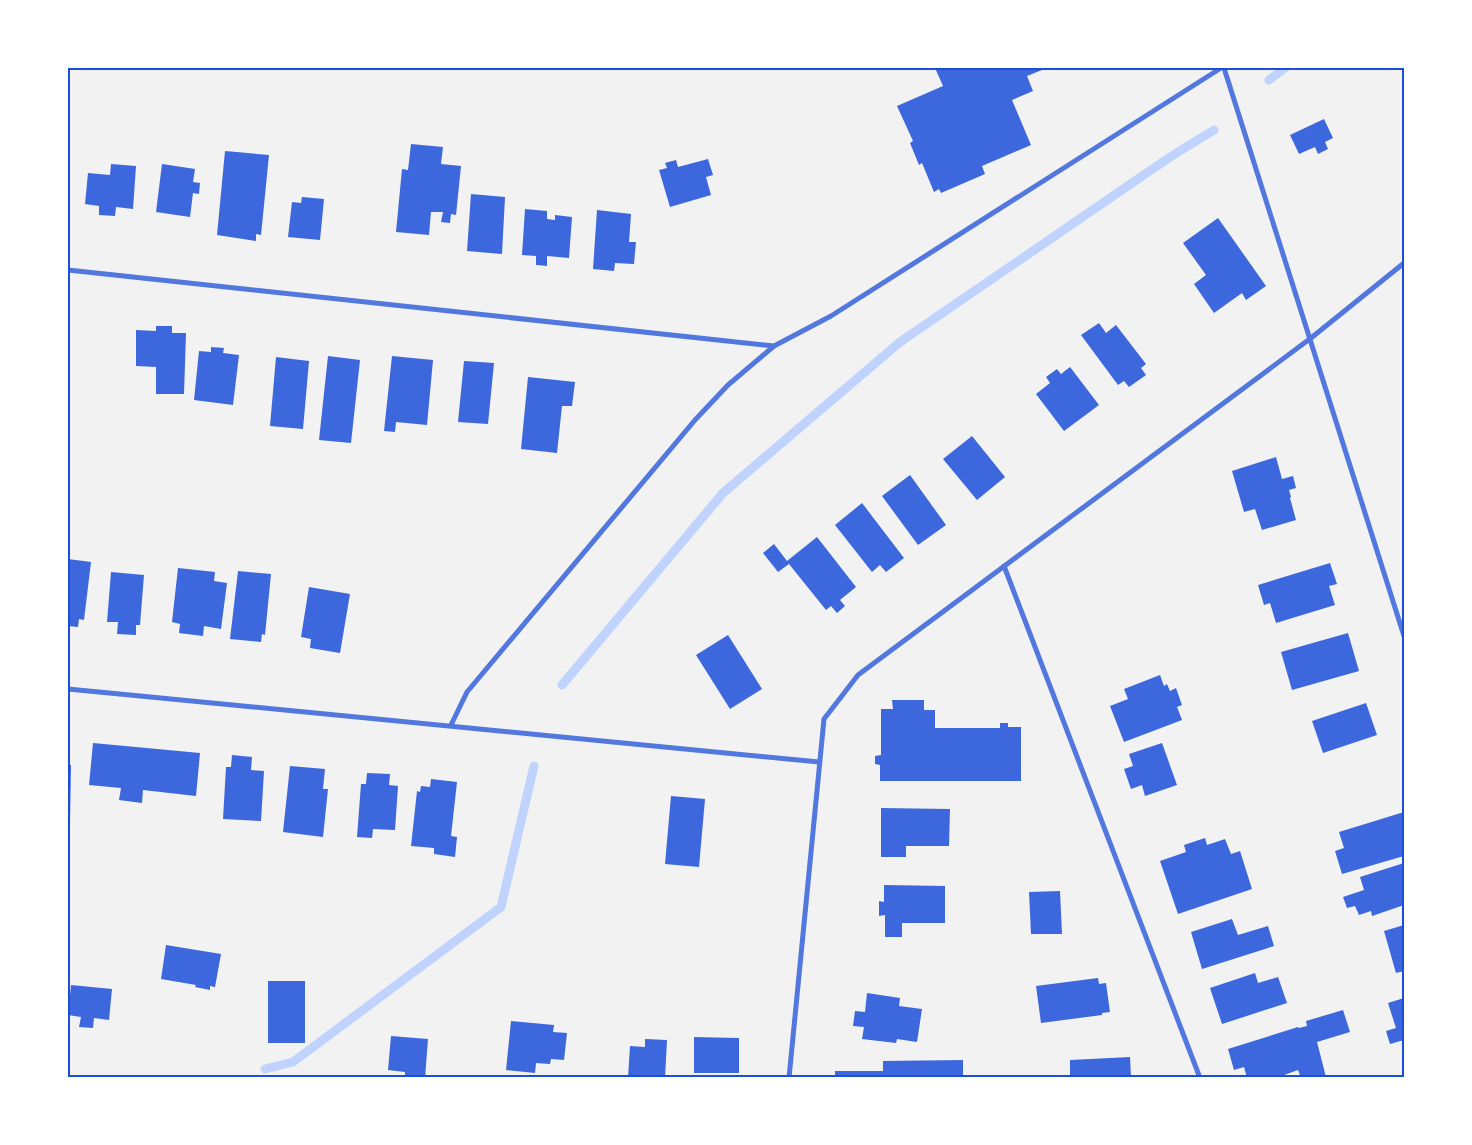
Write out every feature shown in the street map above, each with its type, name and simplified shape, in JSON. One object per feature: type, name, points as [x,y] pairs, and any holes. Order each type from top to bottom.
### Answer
[{"type":"street","points":[[451,725],[467,692],[695,420],[728,385],[774,346],[831,316],[1220,68]]},
{"type":"street","points":[[1224,68],[1404,636]]},
{"type":"street","points":[[789,1078],[824,719],[858,675],[1311,338],[1404,263]]},
{"type":"street","points":[[68,270],[774,346]]},
{"type":"street","points":[[1004,566],[1200,1078]]},
{"type":"street","points":[[68,689],[819,762]]},
{"type":"building","points":[[935,68],[1047,68],[1027,76],[1033,91],[1012,100],[1031,145],[982,166],[985,174],[941,193],[939,189],[934,192],[922,163],[919,165],[910,143],[913,141],[897,106],[943,86]]},
{"type":"building","points":[[1324,119],[1333,138],[1325,142],[1328,149],[1318,154],[1315,147],[1299,154],[1290,135]]},
{"type":"building","points":[[411,144],[443,147],[441,164],[461,166],[456,215],[451,214],[450,223],[441,222],[443,212],[431,212],[429,235],[396,232],[402,169],[408,170]]},
{"type":"building","points":[[225,151],[269,155],[261,235],[256,234],[256,241],[217,235]]},
{"type":"building","points":[[708,159],[713,175],[706,177],[711,195],[670,207],[659,170],[667,168],[665,163],[676,160],[678,167]]},
{"type":"building","points":[[111,164],[136,166],[133,209],[116,207],[115,216],[99,215],[99,206],[85,204],[88,173],[110,175]]},
{"type":"building","points":[[162,164],[195,169],[193,182],[200,183],[199,194],[193,193],[190,217],[156,212]]},
{"type":"building","points":[[471,194],[505,197],[502,254],[467,251]]},
{"type":"building","points":[[302,197],[324,199],[320,240],[288,237],[292,202],[301,203]]},
{"type":"building","points":[[525,209],[547,211],[547,219],[555,220],[555,215],[572,217],[569,258],[547,256],[547,266],[536,265],[536,256],[522,255]]},
{"type":"building","points":[[597,210],[631,214],[629,242],[636,242],[634,264],[615,263],[614,271],[593,269]]},
{"type":"building","points":[[1218,218],[1266,286],[1246,300],[1242,293],[1214,313],[1194,284],[1206,275],[1183,243]]},
{"type":"building","points":[[1099,323],[1106,333],[1116,325],[1146,364],[1141,368],[1146,375],[1129,387],[1124,381],[1118,385],[1081,335]]},
{"type":"building","points":[[156,326],[172,326],[172,333],[186,333],[184,394],[156,394],[156,367],[136,366],[136,330],[156,331]]},
{"type":"building","points":[[211,347],[224,348],[223,353],[239,355],[233,405],[194,400],[199,351],[211,352]]},
{"type":"building","points":[[328,356],[360,360],[351,443],[319,440]]},
{"type":"building","points":[[392,356],[433,360],[427,425],[396,422],[395,432],[384,431]]},
{"type":"building","points":[[276,357],[309,361],[303,429],[270,426]]},
{"type":"building","points":[[464,361],[494,363],[488,424],[458,422]]},
{"type":"building","points":[[1070,367],[1099,405],[1064,431],[1036,394],[1050,383],[1046,377],[1057,369],[1061,374]]},
{"type":"building","points":[[528,377],[575,382],[572,406],[562,406],[557,453],[521,449]]},
{"type":"building","points":[[972,436],[1005,477],[977,500],[943,459]]},
{"type":"building","points":[[1276,457],[1282,479],[1293,476],[1296,488],[1289,490],[1296,520],[1262,530],[1255,509],[1244,512],[1232,471]]},
{"type":"building","points":[[910,475],[946,525],[918,545],[882,496]]},
{"type":"building","points":[[862,503],[904,558],[886,572],[880,565],[872,572],[835,525]]},
{"type":"building","points":[[817,537],[856,587],[840,600],[845,606],[837,613],[831,606],[826,610],[789,564],[778,572],[763,553],[774,544],[787,561]]},
{"type":"building","points":[[68,559],[91,562],[84,620],[79,619],[78,627],[68,626]]},
{"type":"building","points":[[1330,563],[1337,584],[1329,586],[1335,605],[1276,623],[1270,603],[1264,605],[1258,585]]},
{"type":"building","points":[[178,568],[215,572],[214,581],[227,583],[221,629],[204,626],[203,636],[179,633],[180,624],[172,622]]},
{"type":"building","points":[[238,571],[271,574],[265,635],[262,634],[261,642],[230,639]]},
{"type":"building","points":[[111,572],[144,575],[140,625],[136,625],[136,635],[117,634],[118,622],[107,622]]},
{"type":"building","points":[[309,587],[350,594],[340,653],[310,648],[311,639],[301,637]]},
{"type":"building","points":[[1348,633],[1359,671],[1292,690],[1281,652]]},
{"type":"building","points":[[728,635],[762,689],[730,709],[696,655]]},
{"type":"building","points":[[1160,675],[1164,686],[1167,684],[1170,691],[1176,688],[1182,705],[1177,707],[1182,720],[1124,742],[1110,706],[1128,699],[1124,689]]},
{"type":"building","points":[[892,700],[924,700],[924,710],[935,710],[935,728],[1000,728],[1000,723],[1008,723],[1008,727],[1021,727],[1021,781],[880,781],[880,765],[875,764],[875,756],[881,755],[881,709],[893,709]]},
{"type":"building","points":[[1366,703],[1377,735],[1323,753],[1312,721]]},
{"type":"building","points":[[93,743],[200,753],[196,796],[143,790],[142,803],[119,800],[121,788],[89,785]]},
{"type":"building","points":[[1162,743],[1177,785],[1145,796],[1142,785],[1131,789],[1124,769],[1133,766],[1129,754]]},
{"type":"building","points":[[232,755],[252,757],[251,770],[264,771],[261,821],[223,819],[226,767],[231,767]]},
{"type":"building","points":[[68,765],[71,765],[70,822],[68,822]]},
{"type":"building","points":[[290,766],[325,769],[323,789],[328,789],[323,837],[283,832]]},
{"type":"building","points":[[367,773],[390,774],[389,785],[398,786],[395,830],[373,829],[372,838],[357,837],[361,784],[366,784]]},
{"type":"building","points":[[431,779],[457,782],[451,836],[457,837],[455,857],[434,854],[434,848],[411,846],[417,791],[420,792],[421,786],[430,787]]},
{"type":"building","points":[[671,796],[705,799],[699,867],[665,864]]},
{"type":"building","points":[[881,808],[950,809],[949,846],[906,846],[906,857],[881,857]]},
{"type":"building","points":[[1404,812],[1404,856],[1342,874],[1335,851],[1344,848],[1339,832]]},
{"type":"building","points":[[1205,838],[1207,845],[1225,839],[1231,854],[1240,851],[1252,889],[1178,914],[1160,861],[1186,852],[1184,845]]},
{"type":"building","points":[[1404,863],[1404,905],[1372,916],[1371,911],[1359,915],[1355,906],[1347,908],[1343,897],[1364,890],[1360,877]]},
{"type":"building","points":[[884,885],[945,886],[945,923],[902,923],[902,937],[885,937],[885,915],[879,916],[879,901],[884,902]]},
{"type":"building","points":[[1060,891],[1062,934],[1031,934],[1029,892]]},
{"type":"building","points":[[1232,919],[1238,935],[1268,926],[1274,946],[1202,969],[1191,932]]},
{"type":"building","points":[[1404,925],[1404,971],[1396,973],[1384,931]]},
{"type":"building","points":[[166,945],[221,954],[215,987],[210,986],[210,990],[195,987],[196,985],[161,979]]},
{"type":"building","points":[[1255,973],[1258,983],[1278,977],[1287,1003],[1222,1024],[1210,988]]},
{"type":"building","points":[[1098,978],[1099,984],[1106,983],[1110,1012],[1102,1013],[1102,1015],[1041,1023],[1036,986]]},
{"type":"building","points":[[268,981],[305,981],[305,1043],[268,1043]]},
{"type":"building","points":[[71,985],[112,989],[109,1020],[94,1018],[93,1028],[79,1027],[81,1017],[68,1015]]},
{"type":"building","points":[[867,993],[900,998],[899,1006],[922,1009],[917,1042],[897,1039],[896,1043],[862,1039],[864,1027],[853,1026],[855,1011],[865,1012]]},
{"type":"building","points":[[1404,998],[1404,1040],[1390,1044],[1386,1031],[1396,1028],[1388,1003]]},
{"type":"building","points":[[1343,1010],[1350,1032],[1317,1042],[1326,1077],[1301,1078],[1298,1070],[1276,1078],[1247,1078],[1244,1067],[1234,1070],[1228,1049],[1298,1027],[1307,1026],[1306,1021]]},
{"type":"building","points":[[511,1021],[554,1025],[553,1032],[567,1033],[564,1060],[551,1059],[550,1064],[536,1063],[535,1073],[506,1070]]},
{"type":"building","points":[[391,1036],[428,1039],[425,1078],[405,1077],[405,1072],[388,1070]]},
{"type":"building","points":[[694,1037],[739,1038],[739,1073],[694,1073]]},
{"type":"building","points":[[645,1039],[667,1040],[665,1078],[628,1078],[630,1046],[645,1047]]},
{"type":"building","points":[[1130,1057],[1131,1078],[1070,1078],[1070,1060]]},
{"type":"building","points":[[963,1060],[963,1078],[835,1078],[835,1071],[883,1071],[883,1061]]},
{"type":"waterway","points":[[1269,80],[1285,68]]},
{"type":"waterway","points":[[562,685],[723,493],[900,342],[1170,157],[1214,130]]},
{"type":"waterway","points":[[265,1069],[293,1062],[501,907],[534,766]]}]
